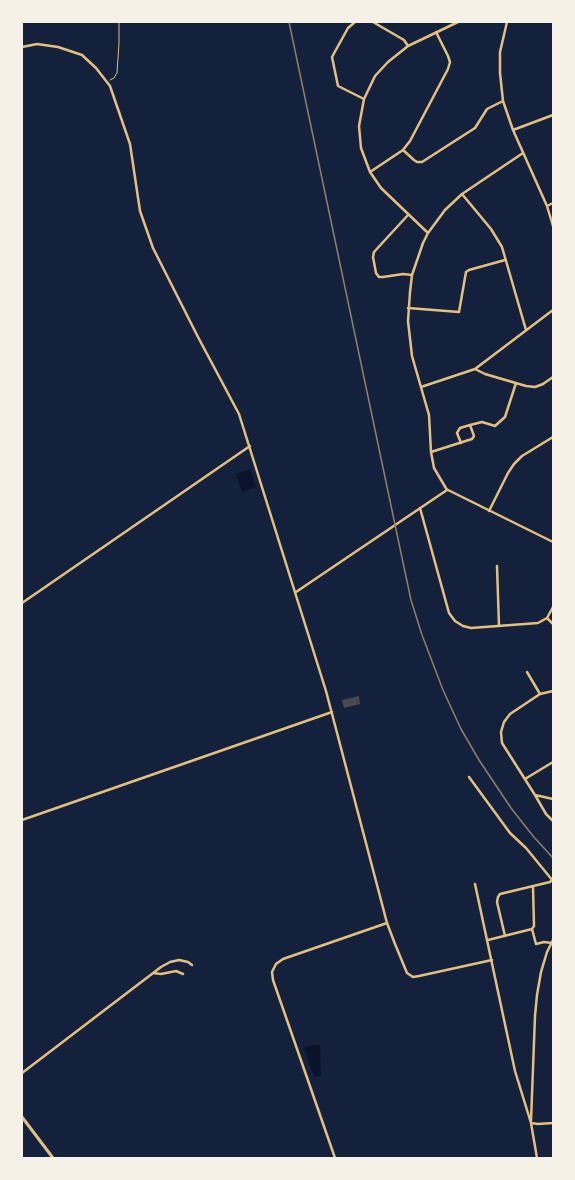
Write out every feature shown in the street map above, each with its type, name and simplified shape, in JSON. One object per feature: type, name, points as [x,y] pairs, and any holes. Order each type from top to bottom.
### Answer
[{"type":"main road","points":[[22,1117],[53,1158]]},
{"type":"street","points":[[355,22],[348,28],[332,57],[338,86],[364,99]]},
{"type":"street","points":[[373,22],[404,40],[408,46]]},
{"type":"street","points":[[428,233],[381,188],[370,172],[361,148],[359,126],[364,99],[375,76],[388,62],[408,46],[458,22]]},
{"type":"street","points":[[507,22],[500,52],[500,73],[503,101],[513,130],[547,206],[553,226]]},
{"type":"street","points":[[370,172],[403,150],[410,141],[448,69],[450,62],[436,32]]},
{"type":"street","points":[[22,47],[38,44],[58,47],[82,55],[96,68],[110,86],[130,144],[140,211],[153,248],[239,414],[250,446],[326,691],[387,923],[407,973],[413,977],[492,960]]},
{"type":"street","points":[[403,150],[417,162],[422,162],[475,128],[487,109],[503,101]]},
{"type":"street","points":[[513,130],[553,115]]},
{"type":"street","points":[[523,153],[462,194],[445,210],[428,233],[412,275],[408,321],[412,356],[429,415],[431,452],[434,468],[447,490],[553,542]]},
{"type":"street","points":[[462,194],[497,237],[502,247],[526,330]]},
{"type":"street","points":[[547,206],[553,203]]},
{"type":"street","points":[[408,215],[374,252],[373,257],[376,273],[379,277],[383,278],[403,274],[412,275]]},
{"type":"street","points":[[408,308],[458,312],[466,272],[505,260]]},
{"type":"street","points":[[421,387],[475,369],[553,310]]},
{"type":"street","points":[[475,369],[485,374],[526,386],[535,387],[543,384],[553,376]]},
{"type":"street","points":[[461,443],[457,433],[460,428],[482,422],[494,426],[505,418],[516,383]]},
{"type":"street","points":[[431,452],[472,439],[474,436],[470,425]]},
{"type":"street","points":[[490,510],[514,464],[522,456],[553,437]]},
{"type":"street","points":[[22,603],[250,446]]},
{"type":"street","points":[[296,592],[447,490]]},
{"type":"street","points":[[420,508],[449,613],[463,626],[471,628],[538,623],[547,618],[553,607]]},
{"type":"street","points":[[497,566],[499,626]]},
{"type":"street","points":[[547,618],[553,624]]},
{"type":"street","points":[[527,672],[540,694]]},
{"type":"street","points":[[553,691],[540,694],[510,714],[504,722],[501,732],[502,743],[546,814],[553,821]]},
{"type":"street","points":[[22,820],[332,712]]},
{"type":"street","points":[[525,779],[553,762]]},
{"type":"street","points":[[470,777],[510,833],[526,848],[552,880],[533,887],[500,894],[497,902],[505,936]]},
{"type":"street","points":[[535,795],[553,799]]},
{"type":"street","points":[[476,884],[515,1071],[530,1123],[537,1158]]},
{"type":"street","points":[[533,887],[534,926],[532,929],[536,944],[552,941]]},
{"type":"street","points":[[335,1158],[273,980],[272,972],[276,964],[283,959],[387,923]]},
{"type":"street","points":[[488,940],[532,929]]},
{"type":"street","points":[[530,1123],[537,995],[541,972],[552,941]]},
{"type":"street","points":[[22,1073],[161,967],[170,962],[179,960],[192,964]]},
{"type":"street","points":[[153,973],[161,974],[176,971],[183,974]]},
{"type":"street","points":[[530,1123],[553,1123]]},
{"type":"path","points":[[107,82],[114,78],[117,73],[119,43],[118,22]]},
{"type":"water","points":[[250,469],[256,487],[242,492],[236,474]]},
{"type":"water","points":[[320,1045],[321,1076],[314,1077],[304,1047]]},
{"type":"building","points":[[359,696],[360,704],[344,708],[342,700]]},
{"type":"railway","points":[[289,22],[411,600],[422,635],[443,690],[461,729],[479,760],[511,808],[553,858]]}]
